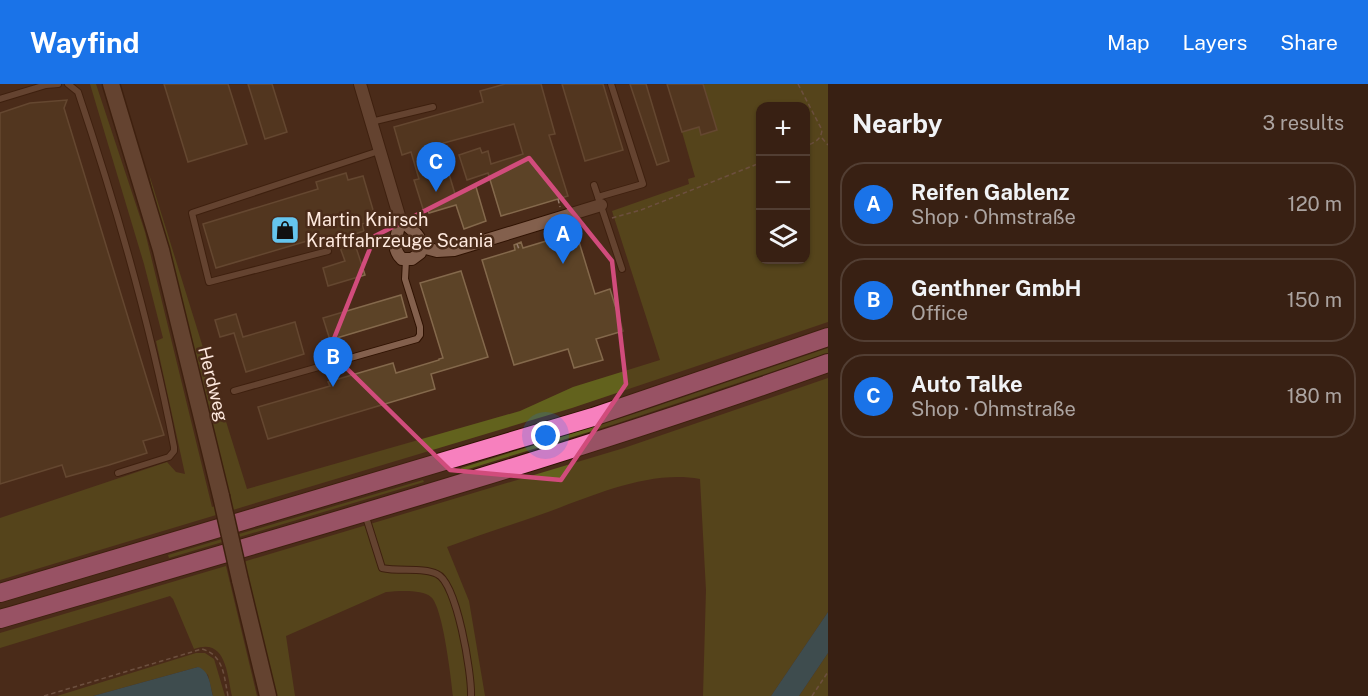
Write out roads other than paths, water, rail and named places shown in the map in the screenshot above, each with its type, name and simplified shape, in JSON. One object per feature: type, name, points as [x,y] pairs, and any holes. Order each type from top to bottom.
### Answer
[{"type":"highway","points":[[0,593],[593,417],[828,337]]},
{"type":"highway","points":[[0,620],[576,447],[703,407],[828,363]]},
{"type":"main road","name":"Herdweg","points":[[111,84],[161,250],[268,696]]},
{"type":"street","points":[[360,84],[370,100],[371,122],[400,219],[395,241],[396,252],[406,260],[416,257],[422,247],[418,235],[400,219]]},
{"type":"street","points":[[422,247],[437,251],[454,250],[600,201]]},
{"type":"lane","points":[[0,99],[46,85],[58,84]]},
{"type":"lane","points":[[68,84],[78,92],[125,243],[160,374],[174,447],[169,457],[118,473]]},
{"type":"lane","points":[[600,201],[643,184],[611,84]]},
{"type":"lane","points":[[371,122],[433,107]]},
{"type":"lane","points":[[328,251],[209,282],[192,213],[380,151]]},
{"type":"lane","points":[[594,184],[622,269]]},
{"type":"lane","points":[[234,391],[417,339],[420,335],[420,327],[405,279],[406,260]]},
{"type":"lane","points":[[364,512],[382,568],[394,571],[435,572],[442,576],[447,584],[456,604],[471,696]]},
{"type":"water","points":[[828,612],[828,653],[799,696],[771,696]]},
{"type":"water","points":[[198,667],[207,675],[213,696],[93,696]]},
{"type":"place","name":"Auto Talke","points":[[436,192]]},
{"type":"place","name":"Martin Knirsch Kraftfahrzeuge Scania","points":[[285,230]]},
{"type":"place","name":"Reifen Gablenz","points":[[563,264]]},
{"type":"place","name":"Genthner GmbH","points":[[333,387]]}]
